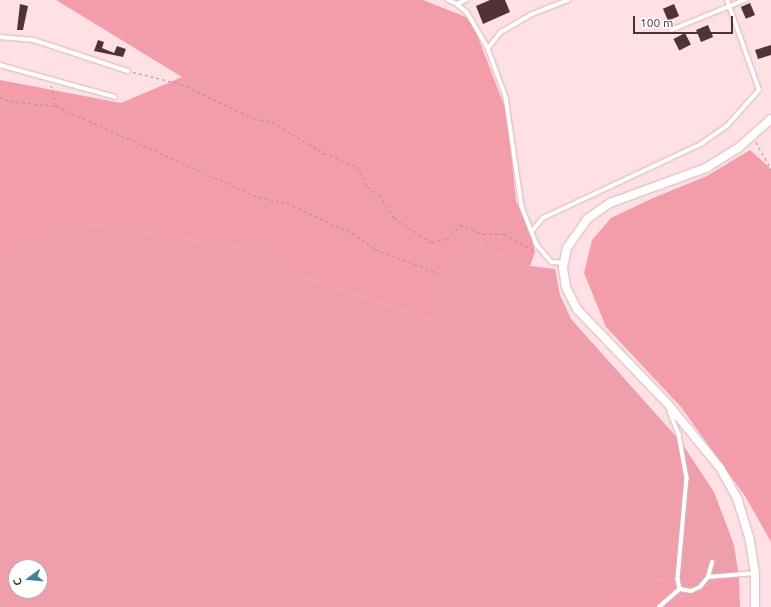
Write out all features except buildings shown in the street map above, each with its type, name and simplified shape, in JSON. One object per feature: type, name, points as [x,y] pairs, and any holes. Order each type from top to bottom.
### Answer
[{"type":"street","points":[[755,607],[754,573],[749,537],[738,500],[721,469],[667,403],[577,310],[566,287],[564,263],[567,248],[576,232],[587,220],[610,203],[706,168],[752,137],[771,119]]},
{"type":"lane","points":[[448,0],[457,4],[467,12],[488,48],[506,97],[522,207],[546,258],[552,262],[564,263]]},
{"type":"lane","points":[[457,4],[466,0]]},
{"type":"lane","points":[[488,48],[501,32],[530,15],[568,0]]},
{"type":"lane","points":[[532,231],[543,218],[701,144],[727,126],[759,90],[726,0]]},
{"type":"lane","points":[[671,30],[745,0]]},
{"type":"lane","points":[[0,38],[34,40],[128,71]]},
{"type":"lane","points":[[0,66],[50,81],[115,97]]},
{"type":"lane","points":[[667,403],[679,434],[687,478],[678,574],[680,589]]},
{"type":"lane","points":[[680,589],[691,591],[700,588],[708,577],[712,563]]},
{"type":"lane","points":[[708,577],[754,573]]},
{"type":"lane","points":[[659,607],[680,589]]},
{"type":"path","points":[[128,71],[181,84],[255,119],[272,122],[324,153],[357,167],[368,187],[379,195],[394,218],[431,242],[447,239],[460,226],[483,234],[504,234],[536,252]]},
{"type":"path","points":[[50,81],[56,106]]},
{"type":"path","points":[[0,97],[10,101],[56,106],[258,197],[287,203],[352,233],[375,249],[440,274]]},
{"type":"path","points":[[752,137],[771,169]]},
{"type":"shaded area","points":[[56,0],[423,0],[471,19],[507,113],[516,201],[530,229],[535,252],[530,266],[473,244],[452,262],[439,289],[439,322],[302,277],[271,253],[94,224],[47,233],[0,259],[0,80],[121,103],[182,77]]},
{"type":"shaded area","points":[[750,150],[771,169],[771,542],[745,496],[681,407],[606,327],[584,273],[592,240],[611,218],[653,198],[707,176]]},
{"type":"shaded area","points":[[94,224],[271,253],[302,277],[439,322],[439,289],[452,262],[473,244],[530,266],[555,269],[560,295],[571,319],[681,442],[714,492],[734,545],[739,577],[719,579],[681,597],[673,577],[642,584],[587,607],[0,607],[0,259],[47,233]]},
{"type":"shaded area","points":[[673,577],[681,597],[719,579],[739,577],[740,607],[587,607],[642,584]]}]
